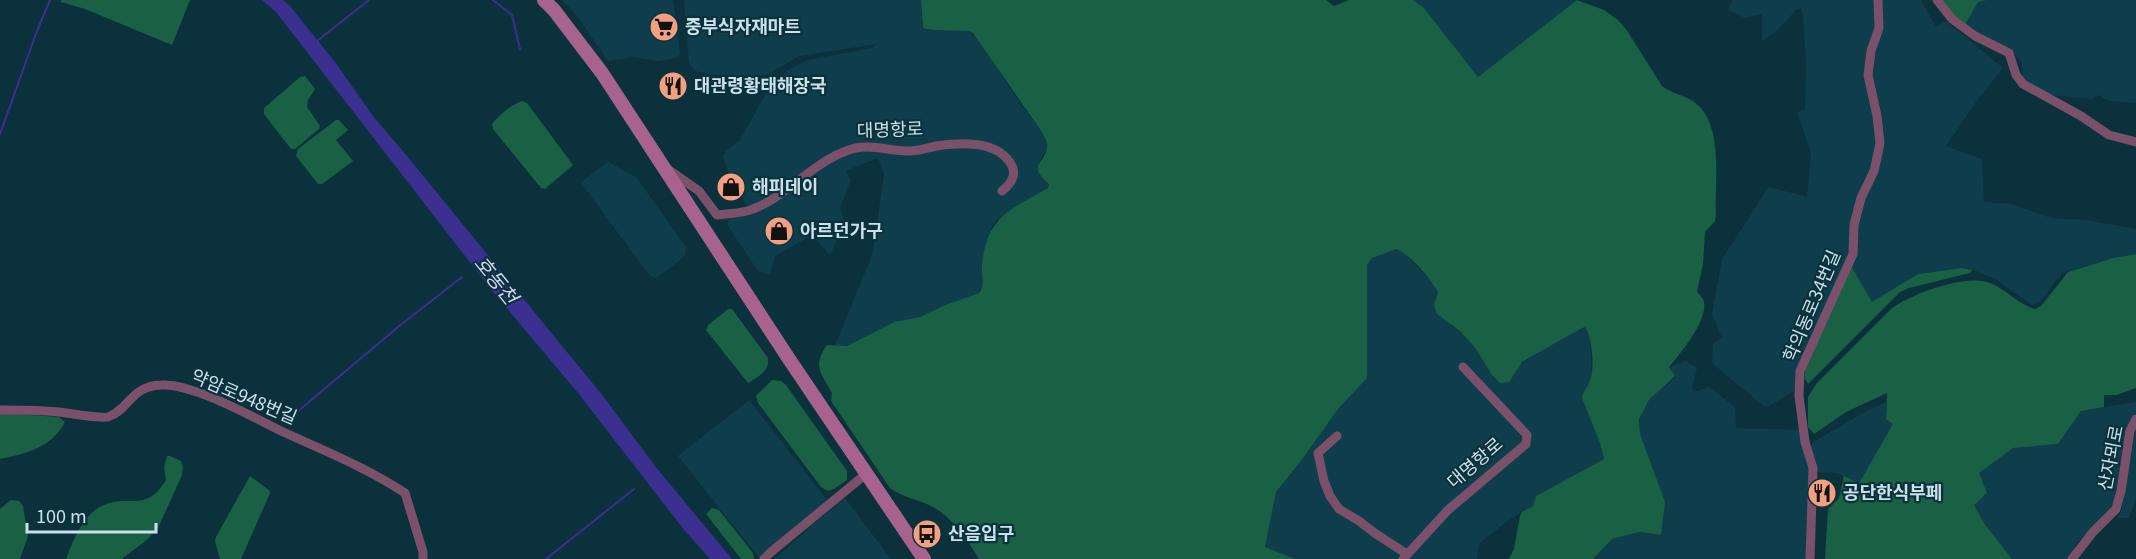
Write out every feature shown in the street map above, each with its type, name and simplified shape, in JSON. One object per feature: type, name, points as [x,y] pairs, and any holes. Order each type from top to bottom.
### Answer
[{"type":"main road","name":"대명항로","points":[[544,0],[602,73],[924,559]]},
{"type":"street","name":"학의동로34번길","points":[[1810,559],[1813,468],[1803,431],[1799,396],[1800,371],[1853,254],[1854,225],[1861,198],[1874,171],[1878,153],[1880,143],[1877,117],[1868,75],[1871,51],[1879,28],[1878,0]]},
{"type":"street","points":[[1937,0],[1952,19],[1975,36],[2009,53],[2016,75],[2023,84],[2081,116],[2109,135],[2136,142]]},
{"type":"street","name":"대명항로","points":[[662,165],[691,184],[717,215],[744,212],[760,206],[834,156],[861,146],[907,151],[950,145],[988,147],[1005,157],[1014,170],[1012,182],[1002,191]]},
{"type":"street","name":"대명항로","points":[[1405,556],[1448,510],[1526,444],[1527,435],[1463,367]]},
{"type":"street","name":"약암로948번길","points":[[0,410],[59,412],[100,418],[113,414],[135,394],[149,387],[169,385],[205,396],[335,453],[405,493],[423,552],[423,559]]},
{"type":"street","name":"산자뫼로","points":[[2072,559],[2093,532],[2116,509],[2130,431],[2136,418]]},
{"type":"street","points":[[1337,436],[1322,447],[1317,457],[1334,503],[1343,513],[1359,520],[1405,556]]},
{"type":"street","points":[[765,559],[866,474]]},
{"type":"shaded area","points":[[562,0],[673,0],[680,54],[676,58],[658,61],[633,57],[608,61],[575,13]]},
{"type":"shaded area","points":[[684,0],[921,0],[923,28],[968,31],[978,38],[1045,137],[1047,149],[1039,162],[1042,178],[1049,184],[1048,188],[997,220],[992,227],[983,256],[982,285],[979,293],[920,317],[894,322],[852,344],[842,347],[835,346],[873,253],[884,174],[878,158],[845,171],[851,180],[840,208],[845,220],[830,255],[812,235],[775,256],[770,275],[758,271],[728,226],[730,219],[752,214],[729,174],[723,156],[740,140],[772,83],[788,70],[808,60],[872,48],[877,44],[799,56],[769,74],[761,76],[726,76],[698,72],[689,62]]},
{"type":"shaded area","points":[[1413,0],[1577,0],[1478,78],[1423,7]]},
{"type":"shaded area","points":[[1732,0],[1921,0],[1936,27],[1946,21],[2003,68],[1978,99],[1946,146],[1982,159],[1984,202],[2012,204],[2051,218],[2086,220],[2136,229],[2136,254],[2113,258],[2062,273],[2040,302],[2032,305],[1997,280],[1974,270],[1962,268],[1918,274],[1872,303],[1849,264],[1797,372],[1794,391],[1766,408],[1712,363],[1713,344],[1722,337],[1712,314],[1722,259],[1769,187],[1807,197],[1811,153],[1797,112],[1805,110],[1806,60],[1803,15],[1801,8],[1796,10],[1778,30],[1762,41],[1762,14],[1745,18],[1728,10]]},
{"type":"shaded area","points":[[1987,0],[2136,0],[2136,103],[2110,101],[2099,95],[2092,99],[2052,95],[2023,79],[2022,62],[2010,49],[1976,34],[1965,25],[1978,2]]},
{"type":"shaded area","points":[[608,162],[636,177],[686,247],[685,255],[656,278],[650,276],[582,184]]},
{"type":"shaded area","points":[[1392,249],[1400,250],[1432,282],[1451,326],[1461,332],[1476,349],[1496,380],[1561,338],[1585,327],[1590,340],[1592,377],[1582,398],[1604,459],[1537,496],[1533,506],[1509,520],[1482,541],[1479,545],[1477,559],[1295,559],[1265,547],[1276,492],[1338,409],[1367,378],[1367,265],[1372,258]]},
{"type":"shaded area","points":[[1686,361],[1697,368],[1692,388],[1694,392],[1709,387],[1735,407],[1736,428],[1800,430],[1809,466],[1807,559],[1593,559],[1612,539],[1639,532],[1661,535],[1647,456],[1640,434],[1639,418],[1649,400],[1675,377],[1669,367]]},
{"type":"shaded area","points":[[750,401],[827,500],[760,559],[678,456]]},
{"type":"shaded area","points":[[1886,402],[1886,418],[1894,424],[1858,484],[1837,473],[1817,472],[1811,446],[1815,441]]},
{"type":"shaded area","points":[[2136,402],[2136,413],[2129,423],[2114,503],[2111,508],[2076,544],[2068,559],[2012,559],[1984,523],[1973,504],[1987,493],[1978,473],[2013,448],[2058,444],[2081,411]]},
{"type":"shaded area","points":[[2136,427],[2136,499],[2129,518],[2118,518],[2121,512]]},
{"type":"shaded area","points":[[845,498],[891,559],[775,559],[817,521]]},
{"type":"green space","points":[[61,0],[190,0],[172,45],[85,9],[61,2]]},
{"type":"green space","points":[[921,0],[1326,0],[1334,6],[1349,0],[1413,0],[1423,7],[1478,77],[1577,0],[1604,10],[1618,20],[1662,86],[1698,105],[1712,128],[1715,142],[1716,216],[1715,221],[1705,232],[1703,264],[1697,292],[1703,299],[1703,315],[1693,335],[1669,367],[1675,376],[1649,400],[1639,419],[1640,434],[1665,502],[1661,535],[1639,532],[1612,539],[1593,559],[1509,559],[1514,549],[1520,516],[1522,512],[1533,506],[1536,496],[1604,459],[1582,398],[1592,375],[1591,345],[1587,331],[1585,327],[1580,329],[1522,362],[1509,382],[1500,383],[1461,332],[1437,314],[1434,305],[1438,292],[1430,280],[1414,262],[1396,249],[1372,258],[1367,265],[1367,378],[1338,409],[1276,492],[1265,547],[1295,559],[979,559],[964,536],[945,515],[929,505],[890,488],[831,401],[832,393],[819,364],[822,352],[827,345],[847,346],[894,322],[920,317],[979,293],[985,249],[995,225],[1012,209],[1048,188],[1049,184],[1042,177],[1038,167],[1047,146],[1039,128],[973,33],[923,28]]},
{"type":"green space","points":[[1941,0],[1987,0],[1978,2],[1965,25],[1952,15]]},
{"type":"green space","points":[[305,76],[315,89],[308,100],[307,107],[320,126],[295,149],[291,149],[264,114],[264,108],[300,77]]},
{"type":"green space","points":[[522,101],[527,103],[573,165],[545,189],[541,188],[493,129],[492,124],[499,117],[510,107]]},
{"type":"green space","points":[[339,120],[348,130],[336,140],[353,161],[322,184],[318,184],[296,156],[298,149]]},
{"type":"green space","points":[[2136,254],[2136,388],[2117,395],[2104,395],[2104,407],[2081,411],[2058,444],[2013,448],[1979,473],[1987,493],[1974,505],[1984,523],[2012,559],[1825,559],[1828,509],[1839,498],[1844,476],[1859,483],[1893,424],[1886,419],[1887,393],[1846,412],[1814,434],[1808,427],[1808,397],[1816,384],[1892,308],[1925,291],[1954,283],[1980,281],[1996,286],[2035,309],[2041,306],[2068,272],[2113,258]]},
{"type":"green space","points":[[1851,266],[1872,302],[1918,274],[1962,268],[1972,270],[1970,273],[1900,292],[1808,384],[1805,371],[1814,345]]},
{"type":"green space","points":[[728,309],[732,309],[768,358],[765,370],[748,383],[706,330],[708,325]]},
{"type":"green space","points":[[772,380],[781,381],[786,385],[847,471],[847,480],[834,489],[828,491],[821,487],[758,403],[756,396]]},
{"type":"green space","points":[[0,413],[59,417],[65,422],[60,431],[46,443],[29,452],[0,459]]},
{"type":"green space","points":[[167,456],[181,461],[182,475],[158,528],[148,539],[122,559],[66,559],[84,521],[96,509],[114,502],[145,500],[159,490],[166,480],[164,467]]},
{"type":"green space","points":[[250,476],[270,493],[241,559],[220,559],[216,537]]},
{"type":"green space","points":[[11,500],[19,501],[23,506],[28,536],[20,559],[0,559],[0,509]]},
{"type":"green space","points":[[712,508],[719,510],[753,553],[754,559],[741,559],[706,514]]},
{"type":"water","name":"호동천","points":[[262,0],[283,0],[290,6],[335,62],[373,116],[603,396],[655,466],[732,559],[710,559],[685,531],[578,393],[489,287],[276,12]]},
{"type":"waterway","points":[[0,134],[50,0]]},
{"type":"waterway","points":[[317,41],[369,0]]},
{"type":"waterway","points":[[493,0],[512,15],[520,49]]},
{"type":"waterway","points":[[284,423],[398,327],[462,277]]},
{"type":"waterway","points":[[546,559],[634,489]]},
{"type":"place","name":"중부식자재마트","points":[[664,27]]},
{"type":"place","name":"대관령황태해장국","points":[[673,86]]},
{"type":"place","name":"해피데이","points":[[731,187]]},
{"type":"place","name":"아르던가구","points":[[779,231]]},
{"type":"place","name":"공단한식부페","points":[[1822,493]]},
{"type":"place","name":"산음입구","points":[[927,534]]}]
